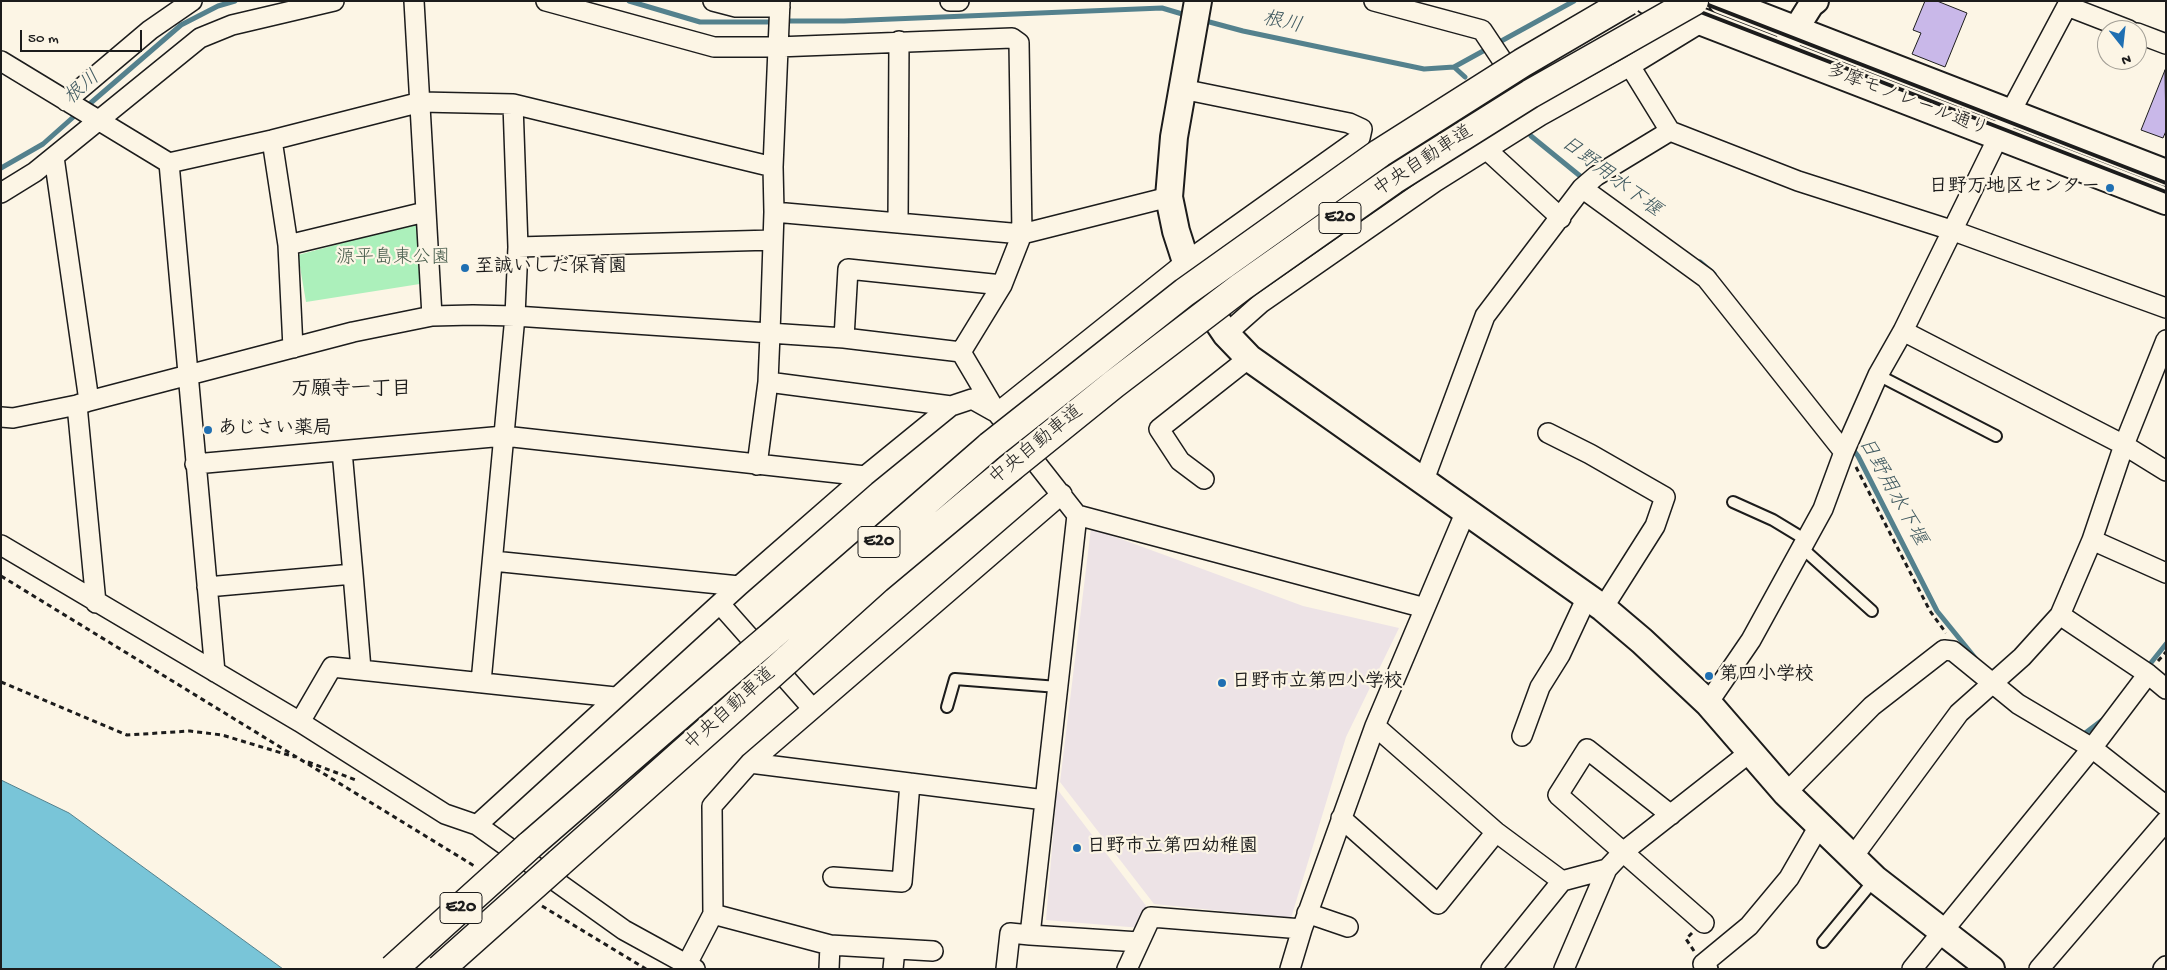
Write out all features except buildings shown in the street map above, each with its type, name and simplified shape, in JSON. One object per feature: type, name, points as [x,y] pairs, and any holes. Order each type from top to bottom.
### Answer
[{"type":"highway","name":"中央自動車道","points":[[393,969],[530,846],[990,446],[1185,292],[1380,153],[1522,64],[1628,1]]},
{"type":"highway","name":"中央自動車道","points":[[440,969],[877,579],[1114,384],[1241,287],[1393,180],[1530,94],[1701,8]]},
{"type":"main road","name":"多摩モノレール通り","points":[[1648,1],[1701,8],[1781,53],[2166,201]]},
{"type":"main road","name":"多摩モノレール通り","points":[[1722,1],[2166,173]]},
{"type":"main road","points":[[1196,11],[1174,137],[1169,197],[1176,230],[1186,262],[1203,300],[1226,334],[1249,358],[1424,480],[1595,603],[1642,641],[1708,704],[1786,793],[1852,858],[1875,879],[1991,969]]},
{"type":"street","points":[[70,103],[145,34],[192,1]]},
{"type":"street","points":[[1,193],[28,177],[54,157],[94,118],[200,38],[268,8],[334,1]]},
{"type":"street","points":[[414,1],[432,316]]},
{"type":"street","points":[[546,1],[714,48],[778,42],[1012,38],[1019,43],[1022,234],[1002,285],[961,352]]},
{"type":"street","points":[[713,1],[736,7],[780,7],[773,167],[774,212],[768,382],[757,465]]},
{"type":"street","points":[[950,1],[959,1]]},
{"type":"street","points":[[1374,1],[1482,30],[1540,116]]},
{"type":"street","points":[[1781,53],[1794,30],[1811,5],[1816,1]]},
{"type":"street","points":[[1708,704],[1751,640],[1823,509],[1847,446],[1878,375],[1902,331],[1998,136],[2068,3],[2107,20]]},
{"type":"street","points":[[1226,334],[1261,303],[1383,217],[1540,116],[1630,66],[1701,8]]},
{"type":"street","points":[[2147,37],[2166,44]]},
{"type":"street","points":[[898,222],[899,41]]},
{"type":"street","points":[[1630,66],[1670,131],[1798,181],[1952,230],[2166,308]]},
{"type":"street","points":[[4,68],[70,103],[169,163],[272,140],[421,102],[513,104],[773,167]]},
{"type":"street","points":[[997,413],[1186,262],[1360,138],[1362,129],[1349,123],[1182,89]]},
{"type":"street","points":[[482,682],[515,316],[518,247],[513,104]]},
{"type":"street","points":[[1424,480],[1485,316],[1587,184],[1670,131]]},
{"type":"street","points":[[272,140],[288,245],[293,348]]},
{"type":"street","points":[[1487,150],[1561,218]]},
{"type":"street","points":[[54,157],[83,403],[96,603]]},
{"type":"street","points":[[169,163],[215,672]]},
{"type":"street","points":[[1587,184],[1706,278],[1847,446]]},
{"type":"street","points":[[774,212],[1022,234],[1169,197]]},
{"type":"street","points":[[288,245],[425,212]]},
{"type":"street","points":[[518,247],[773,240]]},
{"type":"street","points":[[844,338],[848,269],[1002,285]]},
{"type":"street","points":[[1,417],[13,418],[83,403],[353,332],[432,316],[473,314],[515,316],[844,338],[961,352]]},
{"type":"street","points":[[1902,331],[2124,445],[2166,471]]},
{"type":"street","points":[[1852,858],[1959,713],[2022,657],[2060,615],[2092,540],[2124,445],[2166,340]]},
{"type":"street","points":[[961,352],[997,413],[1077,515],[1425,608]]},
{"type":"street","points":[[1204,479],[1180,461],[1159,429],[1249,358]]},
{"type":"street","points":[[768,382],[951,406]]},
{"type":"street","points":[[477,825],[615,697],[739,586],[865,476],[951,406],[972,399],[997,413]]},
{"type":"street","points":[[1522,736],[1540,686],[1595,603],[1655,526],[1665,497],[1590,454],[1548,433]]},
{"type":"street","points":[[195,464],[504,436],[865,476]]},
{"type":"street","points":[[342,451],[361,669]]},
{"type":"street","points":[[1,545],[96,603],[300,722],[445,814],[477,825],[624,930],[691,966],[713,914],[712,806],[750,763],[1062,494]]},
{"type":"street","points":[[1290,969],[1341,818],[1375,726],[1466,511]]},
{"type":"street","points":[[1030,935],[1077,515]]},
{"type":"street","points":[[2092,540],[2166,573]]},
{"type":"street","points":[[493,561],[739,586]]},
{"type":"street","points":[[207,587],[353,574]]},
{"type":"street","points":[[720,604],[812,708]]},
{"type":"street","points":[[2060,615],[2148,674],[2166,689]]},
{"type":"street","points":[[1786,793],[1872,706],[1944,650],[1953,652],[2018,704],[2092,748],[2166,806]]},
{"type":"street","points":[[300,722],[332,668],[361,669],[615,697]]},
{"type":"street","points":[[1912,969],[2092,748],[2148,674]]},
{"type":"street","points":[[1375,726],[1496,832],[1562,881]]},
{"type":"street","points":[[1671,815],[1587,749],[1558,796],[1704,923]]},
{"type":"street","points":[[1564,969],[1607,870],[1623,852],[1749,753]]},
{"type":"street","points":[[750,763],[1045,800]]},
{"type":"street","points":[[832,877],[902,882],[910,783]]},
{"type":"street","points":[[1341,818],[1438,904],[1496,832]]},
{"type":"street","points":[[2039,969],[2166,821]]},
{"type":"street","points":[[1706,966],[1749,926],[1789,878],[1819,826]]},
{"type":"street","points":[[1491,969],[1562,881],[1607,870]]},
{"type":"street","points":[[713,914],[830,945],[933,951]]},
{"type":"street","points":[[1127,969],[1151,917],[1305,921],[1348,927]]},
{"type":"street","points":[[1006,969],[1010,933],[1138,942]]},
{"type":"street","points":[[829,969],[830,945]]},
{"type":"street","points":[[893,969],[894,949]]},
{"type":"lane","points":[[1878,375],[1996,436]]},
{"type":"lane","points":[[1733,502],[1773,520],[1804,544],[1872,612]]},
{"type":"lane","points":[[946,706],[955,679],[1058,687]]},
{"type":"lane","points":[[1823,942],[1875,879]]},
{"type":"path","points":[[1847,446],[1870,498],[1930,611],[1958,652],[1953,652]]},
{"type":"path","points":[[1,576],[477,867]]},
{"type":"path","points":[[1,682],[127,735],[190,731],[222,735],[301,759],[364,783]]},
{"type":"path","points":[[536,902],[646,969]]},
{"type":"path","points":[[1704,923],[1686,939],[1706,966]]},
{"type":"shaded area","name":"日野市立第四小学校","points":[[1091,528],[1303,606],[1399,628],[1346,737],[1291,918],[1154,904],[1060,782]]},
{"type":"shaded area","name":"日野市立第四幼稚園","points":[[1057,789],[1147,907],[1141,928],[1046,920]]},
{"type":"green space","name":"源平島東公園","points":[[421,222],[426,283],[306,302],[298,255]]},
{"type":"water","points":[[1,780],[69,813],[283,969],[1,969]]},
{"type":"waterway","name":"根川","points":[[86,107],[181,25],[218,6],[235,1]]},
{"type":"waterway","name":"根川","points":[[629,1],[700,22],[775,22]]},
{"type":"waterway","name":"根川","points":[[1202,20],[1243,31],[1424,69],[1454,67],[1574,1]]},
{"type":"waterway","name":"根川","points":[[784,21],[844,21],[1162,8],[1189,16]]},
{"type":"waterway","name":"日野用水下堰","points":[[1454,67],[1465,77]]},
{"type":"waterway","name":"根川","points":[[1,168],[43,144],[79,112]]},
{"type":"waterway","name":"日野用水下堰","points":[[1531,136],[1585,180]]},
{"type":"waterway","name":"日野用水下堰","points":[[1700,262],[1714,274]]},
{"type":"waterway","name":"日野用水下堰","points":[[1851,447],[1858,456],[1937,611],[1976,659]]},
{"type":"waterway","name":"日野用水下堰","points":[[2146,669],[2166,644]]},
{"type":"waterway","name":"日野用水下堰","points":[[2080,737],[2105,718]]},
{"type":"railway","points":[[1672,1],[2166,192]]},
{"type":"railway","points":[[1698,1],[2166,183]]},
{"type":"place","name":"日野万地区センター","points":[[2110,188]]},
{"type":"place","name":"至誠いしだ保育園","points":[[465,268]]},
{"type":"place","name":"あじさい薬局","points":[[208,430]]},
{"type":"place","name":"第四小学校","points":[[1709,676]]},
{"type":"place","name":"日野市立第四小学校","points":[[1222,683]]},
{"type":"place","name":"日野市立第四幼稚園","points":[[1077,848]]},
{"type":"district","name":"万願寺一丁目","points":[[351,391]]}]
